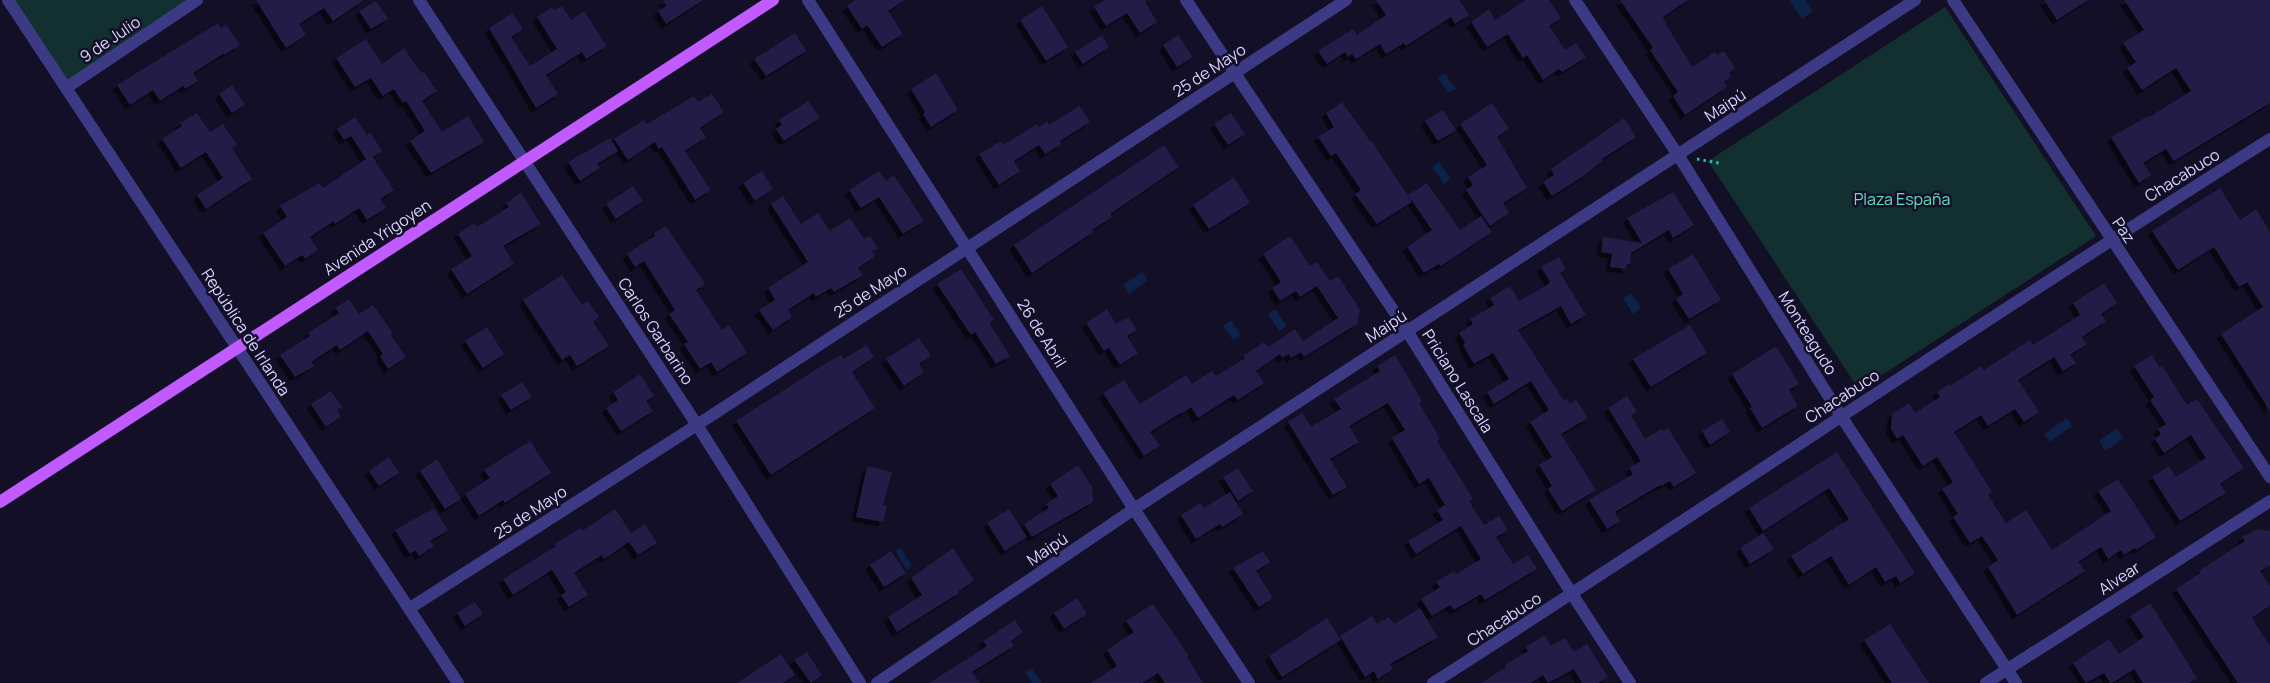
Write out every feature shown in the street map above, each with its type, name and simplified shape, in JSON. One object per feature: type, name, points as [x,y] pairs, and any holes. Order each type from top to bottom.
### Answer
[{"type":"main road","name":"Avenida Yrigoyen","points":[[0,502],[773,0]]},
{"type":"street","name":"República de Irlanda","points":[[8,0],[458,683]]},
{"type":"street","name":"9 de Julio","points":[[66,88],[197,0]]},
{"type":"street","name":"Carlos Garbarino","points":[[420,0],[697,425],[860,683]]},
{"type":"street","name":"26 de Abril","points":[[808,0],[968,246],[1134,509],[1249,683]]},
{"type":"street","name":"Priciano Lascala","points":[[1186,0],[1407,331],[1630,683]]},
{"type":"street","name":"25 de Mayo","points":[[410,608],[697,425],[1346,0]]},
{"type":"street","name":"Monteagudo","points":[[1575,0],[1678,155],[1841,416],[2016,683]]},
{"type":"street","name":"Maipú","points":[[877,683],[1134,509],[1915,0]]},
{"type":"street","name":"Paz","points":[[1953,0],[2270,477]]},
{"type":"street","name":"Chacabuco","points":[[1433,683],[1572,594],[2111,239],[2270,139]]},
{"type":"street","name":"Alvear","points":[[1986,683],[2270,501]]},
{"type":"green space","points":[[8,0],[197,0],[66,88]]},
{"type":"green space","name":"Plaza España","points":[[1945,7],[2096,236],[1859,390],[1708,161]]},
{"type":"water","points":[[1789,0],[1806,0],[1813,11],[1802,19]]},
{"type":"water","points":[[1445,73],[1456,89],[1448,93],[1438,78]]},
{"type":"water","points":[[1439,162],[1451,179],[1444,184],[1432,167]]},
{"type":"water","points":[[1142,272],[1148,280],[1129,294],[1123,285]]},
{"type":"water","points":[[1631,293],[1641,308],[1633,314],[1623,298]]},
{"type":"water","points":[[1275,309],[1287,326],[1279,331],[1268,314]]},
{"type":"water","points":[[1231,320],[1241,335],[1233,340],[1223,326]]},
{"type":"water","points":[[2067,418],[2072,426],[2050,442],[2044,434]]},
{"type":"water","points":[[2117,428],[2123,438],[2106,451],[2099,441]]},
{"type":"water","points":[[901,548],[912,566],[907,570],[895,551]]},
{"type":"water","points":[[1032,668],[1042,683],[1032,683],[1025,672]]},
{"type":"building","points":[[256,0],[364,0],[333,21],[324,8],[299,24],[306,35],[286,48]]},
{"type":"building","points":[[663,0],[703,0],[666,24],[658,11],[666,6]]},
{"type":"building","points":[[855,0],[905,0],[888,11],[903,34],[882,47],[867,25],[862,29],[847,6]]},
{"type":"building","points":[[1105,0],[1148,0],[1145,2],[1157,22],[1140,33],[1127,13],[1106,26],[1094,7]]},
{"type":"building","points":[[1376,0],[1459,0],[1469,15],[1455,24],[1451,17],[1406,46],[1404,43],[1386,54],[1380,44],[1356,59],[1352,54],[1348,57],[1345,52],[1327,64],[1318,51],[1353,29],[1357,35],[1386,15]]},
{"type":"building","points":[[1526,0],[1549,0],[1561,18],[1549,26],[1565,50],[1576,43],[1586,57],[1562,72],[1559,69],[1543,80],[1527,55],[1523,58],[1508,34],[1487,47],[1471,22],[1489,9],[1495,20]]},
{"type":"building","points":[[1620,0],[1688,0],[1663,17],[1666,24],[1692,67],[1715,52],[1717,55],[1724,51],[1735,68],[1729,73],[1731,77],[1724,82],[1727,87],[1685,115],[1673,96],[1678,92],[1650,50],[1653,48]]},
{"type":"building","points":[[2044,0],[2088,0],[2057,20]]},
{"type":"building","points":[[2124,0],[2270,0],[2270,103],[2174,161],[2166,149],[2143,163],[2151,175],[2139,183],[2111,137],[2149,117],[2191,91],[2176,68],[2142,90],[2127,68],[2136,62],[2123,43],[2144,30]]},
{"type":"building","points":[[376,1],[388,19],[371,29],[359,11]]},
{"type":"building","points":[[562,6],[571,20],[584,11],[607,46],[586,59],[582,52],[546,75],[558,94],[536,108],[489,28],[512,13],[523,29],[511,37],[530,66],[557,49],[537,17],[552,7],[554,10]]},
{"type":"building","points":[[1042,6],[1068,47],[1046,61],[1020,20]]},
{"type":"building","points":[[218,23],[221,28],[226,25],[240,45],[193,73],[198,81],[185,89],[183,86],[160,101],[153,90],[130,105],[117,85]]},
{"type":"building","points":[[795,33],[806,51],[766,76],[754,59]]},
{"type":"building","points":[[1102,35],[1109,47],[1083,64],[1075,52]]},
{"type":"building","points":[[1178,35],[1193,57],[1177,67],[1163,45]]},
{"type":"building","points":[[366,39],[382,64],[404,48],[421,73],[424,72],[437,91],[422,101],[442,132],[468,116],[484,142],[431,173],[410,141],[425,131],[406,101],[403,103],[394,89],[383,96],[371,78],[355,87],[336,58]]},
{"type":"building","points":[[936,73],[958,110],[931,127],[923,114],[925,112],[911,89]]},
{"type":"building","points":[[232,85],[245,105],[232,113],[219,94]]},
{"type":"building","points":[[712,94],[724,112],[700,128],[706,137],[685,151],[711,190],[695,200],[662,147],[659,149],[655,142],[628,160],[614,139],[644,120],[647,124],[694,96],[698,102]]},
{"type":"building","points":[[808,101],[820,118],[784,141],[776,129],[782,125],[779,120]]},
{"type":"building","points":[[1342,102],[1371,140],[1412,202],[1377,224],[1355,194],[1361,190],[1336,153],[1331,156],[1318,137],[1334,127],[1326,113]]},
{"type":"building","points":[[1492,103],[1509,129],[1497,137],[1527,188],[1503,203],[1509,213],[1490,226],[1466,190],[1473,185],[1468,177],[1487,165],[1460,124]]},
{"type":"building","points":[[1080,106],[1090,122],[1060,141],[1061,144],[1045,154],[1039,145],[1014,161],[1020,171],[999,185],[979,154],[1001,141],[1003,145],[1037,124],[1039,127],[1047,121],[1049,125]]},
{"type":"building","points":[[1443,110],[1456,130],[1438,141],[1425,121]]},
{"type":"building","points":[[197,113],[210,132],[223,124],[237,145],[232,148],[252,179],[206,209],[197,195],[223,178],[206,152],[181,168],[162,139],[182,126],[180,123]]},
{"type":"building","points":[[1231,113],[1245,134],[1228,145],[1214,124]]},
{"type":"building","points":[[355,117],[367,135],[370,132],[382,151],[373,157],[394,190],[380,199],[386,208],[367,220],[359,208],[335,224],[334,221],[310,237],[318,250],[305,259],[302,255],[285,266],[263,233],[287,217],[280,206],[319,183],[323,188],[366,159],[351,136],[344,140],[337,129]]},
{"type":"building","points":[[1624,118],[1636,137],[1602,159],[1582,177],[1552,196],[1543,182],[1554,175],[1551,169]]},
{"type":"building","points":[[610,138],[618,151],[597,164],[600,168],[580,181],[568,162]]},
{"type":"building","points":[[1164,145],[1179,167],[1110,214],[1112,217],[1092,230],[1093,232],[1032,273],[1014,245]]},
{"type":"building","points":[[762,171],[773,189],[755,201],[743,183]]},
{"type":"building","points":[[879,171],[886,181],[894,175],[924,221],[903,234],[879,197],[861,208],[849,190]]},
{"type":"building","points":[[1234,177],[1250,203],[1209,229],[1193,205]]},
{"type":"building","points":[[1427,183],[1460,230],[1481,216],[1492,232],[1441,266],[1439,264],[1424,273],[1407,247],[1432,230],[1408,195]]},
{"type":"building","points":[[633,186],[643,201],[616,219],[606,204]]},
{"type":"building","points":[[2220,188],[2240,220],[2256,209],[2270,232],[2270,411],[2221,334],[2263,307],[2247,282],[2239,287],[2214,247],[2178,270],[2152,231]]},
{"type":"building","points":[[1673,192],[1694,225],[1673,238],[1669,230],[1631,253],[1630,264],[1627,264],[1626,269],[1610,267],[1612,254],[1601,252],[1603,237],[1642,243],[1627,218]]},
{"type":"building","points":[[521,193],[541,224],[503,246],[514,264],[467,294],[451,269],[472,256],[458,234],[474,223],[477,227],[509,207],[506,203]]},
{"type":"building","points":[[783,196],[801,224],[818,213],[830,231],[850,218],[864,239],[870,236],[878,248],[872,251],[875,256],[858,268],[863,275],[834,292],[831,288],[816,297],[814,293],[788,310],[792,317],[773,330],[759,310],[775,300],[768,288],[808,262],[771,204]]},
{"type":"building","points":[[666,226],[705,284],[696,290],[722,330],[729,325],[747,353],[717,372],[711,362],[700,369],[684,344],[688,342],[669,314],[675,310],[644,261],[635,267],[627,254],[655,236],[654,233]]},
{"type":"building","points":[[1290,236],[1310,266],[1317,262],[1330,281],[1338,276],[1360,310],[1357,324],[1304,357],[1301,352],[1291,358],[1289,354],[1282,358],[1280,354],[1256,371],[1264,383],[1238,400],[1234,395],[1198,418],[1191,407],[1182,412],[1150,432],[1160,446],[1144,456],[1103,393],[1124,380],[1140,404],[1186,375],[1192,384],[1212,371],[1216,376],[1245,358],[1243,356],[1264,342],[1268,347],[1295,329],[1303,341],[1338,318],[1317,286],[1300,297],[1296,291],[1280,301],[1272,288],[1281,282],[1263,254]]},
{"type":"building","points":[[1693,254],[1721,300],[1689,319],[1676,299],[1683,294],[1668,269]]},
{"type":"building","points":[[1559,257],[1566,269],[1560,273],[1586,315],[1571,324],[1561,306],[1518,330],[1564,401],[1567,399],[1570,404],[1576,400],[1588,418],[1561,434],[1596,490],[1562,511],[1548,489],[1552,486],[1539,465],[1552,457],[1530,422],[1549,410],[1531,381],[1494,404],[1487,392],[1509,379],[1493,353],[1474,364],[1463,345],[1465,343],[1459,333],[1473,324],[1470,319],[1494,305],[1490,298],[1510,286],[1519,301],[1547,285],[1550,282],[1541,267]]},
{"type":"building","points":[[961,269],[994,320],[989,323],[1010,356],[996,364],[975,332],[971,335],[937,284]]},
{"type":"building","points":[[562,275],[582,305],[588,301],[599,317],[593,322],[609,346],[577,366],[570,355],[562,360],[523,300]]},
{"type":"building","points":[[2104,283],[2117,303],[2101,314],[2106,321],[2082,337],[2087,344],[2070,355],[2076,363],[2063,371],[2054,357],[2018,380],[2039,412],[2024,422],[2015,409],[1988,426],[1981,415],[1954,432],[1992,492],[1988,495],[2006,523],[2026,510],[2052,550],[2111,511],[2098,491],[2118,479],[2156,537],[2136,550],[2135,548],[2124,555],[2121,550],[2108,559],[2101,547],[2078,562],[2085,571],[2017,615],[1988,567],[1998,560],[1982,536],[1970,543],[1953,517],[1958,514],[1942,489],[1953,482],[1937,457],[1923,466],[1903,435],[1897,439],[1891,429],[1892,414],[1909,403],[1915,413],[1940,397],[1937,392],[1949,384],[1950,386],[1981,366],[1984,370],[2030,340],[2033,345],[2080,315],[2073,303]]},
{"type":"building","points":[[349,299],[359,314],[373,305],[393,333],[391,335],[406,357],[388,369],[380,356],[383,354],[368,331],[340,350],[337,345],[311,362],[314,366],[295,377],[280,355],[310,336],[308,333],[339,313],[335,308]]},
{"type":"building","points":[[1107,309],[1116,324],[1128,317],[1137,330],[1127,336],[1138,353],[1120,365],[1109,348],[1104,351],[1086,323]]},
{"type":"building","points":[[1690,325],[1707,353],[1651,387],[1633,359]]},
{"type":"building","points":[[487,327],[504,354],[483,368],[465,341]]},
{"type":"building","points":[[919,338],[931,356],[919,364],[924,372],[904,386],[886,359]]},
{"type":"building","points":[[866,345],[874,357],[852,372],[875,408],[771,475],[736,421],[823,365],[841,355],[844,359]]},
{"type":"building","points":[[1776,346],[1799,384],[1789,390],[1798,406],[1762,428],[1732,374]]},
{"type":"building","points":[[1395,355],[1422,401],[1419,403],[1440,439],[1437,441],[1473,499],[1469,501],[1484,525],[1499,516],[1508,530],[1496,537],[1513,564],[1528,555],[1537,569],[1485,600],[1481,594],[1454,610],[1450,605],[1432,616],[1421,599],[1440,587],[1436,582],[1454,571],[1456,574],[1481,559],[1461,526],[1416,554],[1408,541],[1443,520],[1437,510],[1445,505],[1429,478],[1419,484],[1392,438],[1405,430],[1388,403],[1349,426],[1359,442],[1330,459],[1347,487],[1333,495],[1288,422],[1302,413],[1311,427],[1341,409],[1334,399],[1380,371],[1377,366]]},
{"type":"building","points":[[2152,355],[2159,367],[2162,365],[2187,405],[2197,399],[2244,468],[2220,484],[2226,493],[2180,521],[2152,477],[2169,466],[2176,477],[2206,458],[2191,435],[2164,453],[2155,439],[2161,434],[2158,429],[2166,424],[2150,400],[2154,397],[2134,366]]},
{"type":"building","points":[[640,374],[654,396],[646,401],[653,411],[621,431],[606,408],[618,400],[613,392]]},
{"type":"building","points":[[522,382],[532,397],[511,410],[501,395]]},
{"type":"building","points":[[331,391],[342,407],[337,410],[341,417],[326,427],[311,404]]},
{"type":"building","points":[[1627,396],[1637,412],[1631,415],[1645,439],[1661,429],[1663,431],[1668,428],[1696,473],[1674,487],[1670,481],[1660,485],[1615,512],[1620,521],[1607,529],[1589,500],[1633,474],[1629,468],[1641,461],[1608,408]]},
{"type":"building","points":[[1722,419],[1730,432],[1710,445],[1702,431]]},
{"type":"building","points":[[530,441],[551,473],[505,503],[503,500],[479,516],[465,494],[490,478],[484,470]]},
{"type":"building","points":[[1837,452],[1915,573],[1900,583],[1896,576],[1885,582],[1876,567],[1849,585],[1831,556],[1803,574],[1791,556],[1849,519],[1829,488],[1763,531],[1749,508]]},
{"type":"building","points":[[389,457],[399,473],[379,486],[369,471]]},
{"type":"building","points":[[437,459],[461,499],[445,509],[420,471]]},
{"type":"building","points":[[1078,465],[1092,487],[1093,502],[1032,537],[1024,524],[1049,508],[1046,504],[1058,496],[1050,484]]},
{"type":"building","points":[[868,466],[892,472],[883,505],[887,506],[883,522],[856,517]]},
{"type":"building","points":[[1238,468],[1253,491],[1238,501],[1223,477]]},
{"type":"building","points":[[1230,492],[1243,514],[1222,527],[1220,524],[1196,539],[1181,515],[1200,503],[1204,508]]},
{"type":"building","points":[[434,508],[448,530],[430,541],[434,546],[419,556],[416,550],[410,554],[395,530]]},
{"type":"building","points":[[615,509],[631,533],[645,524],[657,543],[638,555],[629,542],[604,559],[602,555],[574,573],[588,595],[569,607],[561,595],[566,592],[552,570],[513,595],[503,579],[556,546],[555,544],[580,528],[582,531]]},
{"type":"building","points":[[1009,509],[1027,537],[1005,551],[987,523]]},
{"type":"building","points":[[2258,529],[2270,531],[2270,565],[2260,571],[2270,586],[2270,605],[2252,618],[2270,646],[2270,683],[2238,683],[2176,589],[2200,573],[2199,571],[2245,541],[2242,537]]},
{"type":"building","points":[[1763,533],[1774,549],[1750,564],[1740,548]]},
{"type":"building","points":[[953,548],[974,580],[959,593],[897,632],[888,617],[922,595],[911,578]]},
{"type":"building","points":[[891,551],[906,573],[884,587],[870,565]]},
{"type":"building","points":[[1263,551],[1270,562],[1256,571],[1273,598],[1259,607],[1233,568]]},
{"type":"building","points":[[1077,598],[1087,614],[1064,629],[1054,613]]},
{"type":"building","points":[[475,602],[483,614],[465,626],[457,613]]},
{"type":"building","points":[[2150,603],[2197,678],[2189,683],[2143,683],[2134,669],[2112,683],[2110,683],[2104,673],[2086,683],[2073,663],[2109,639],[2119,654],[2144,637],[2130,616]]},
{"type":"building","points":[[1153,604],[1189,656],[1187,657],[1203,683],[1165,683],[1158,673],[1142,683],[1091,683],[1117,666],[1107,650],[1134,632],[1126,621]]},
{"type":"building","points":[[1420,608],[1438,637],[1390,664],[1393,669],[1378,679],[1374,671],[1365,677],[1340,636],[1372,616],[1377,624],[1389,617],[1394,624]]},
{"type":"building","points":[[1327,618],[1341,640],[1282,677],[1269,656]]},
{"type":"building","points":[[1015,620],[1023,632],[1011,641],[1014,646],[972,672],[980,683],[929,683],[987,646],[983,641]]},
{"type":"building","points":[[1890,624],[1929,683],[1892,683],[1864,640]]},
{"type":"building","points":[[1545,635],[1551,646],[1565,638],[1574,652],[1587,644],[1608,677],[1598,683],[1582,683],[1574,669],[1548,683],[1543,675],[1531,683],[1481,683],[1528,651],[1526,647]]},
{"type":"building","points":[[807,652],[822,675],[811,683],[794,660]]},
{"type":"building","points":[[781,654],[795,675],[783,683],[737,683]]}]
